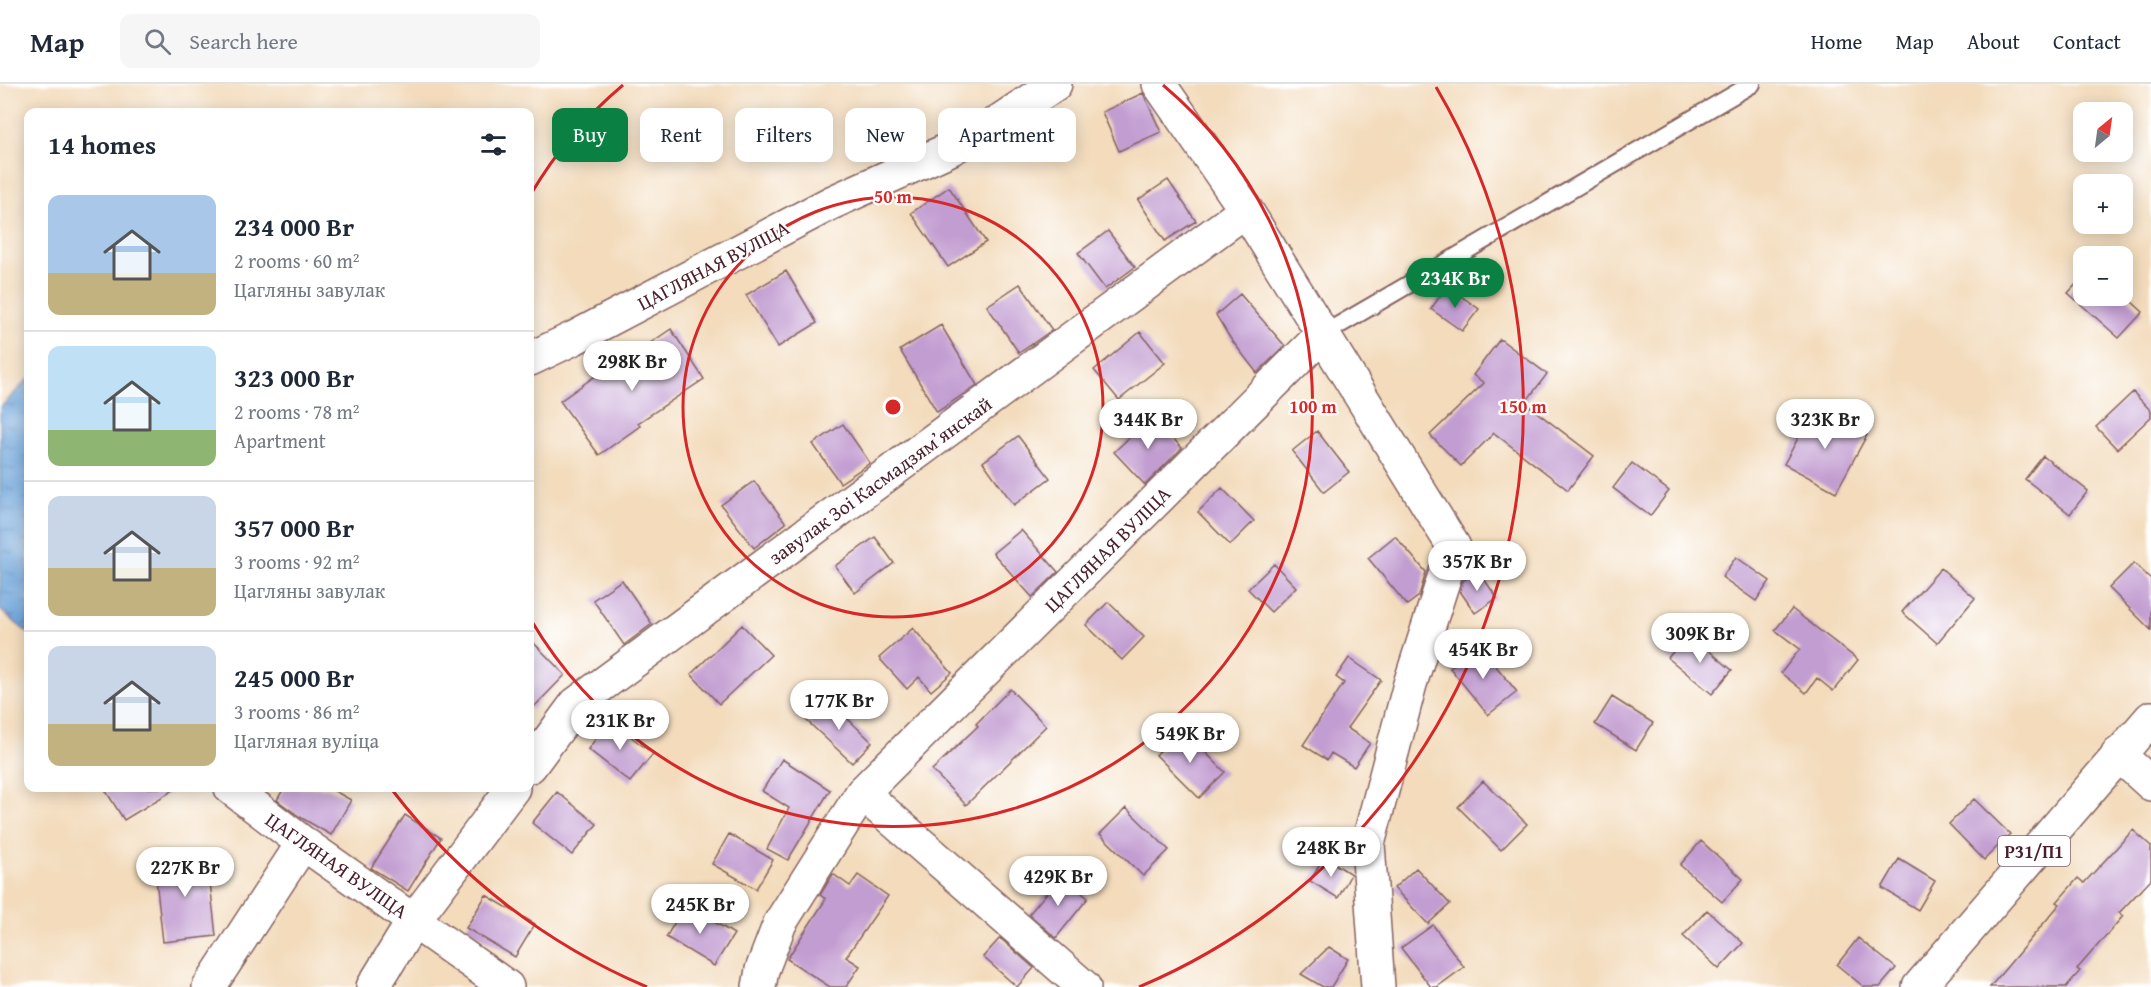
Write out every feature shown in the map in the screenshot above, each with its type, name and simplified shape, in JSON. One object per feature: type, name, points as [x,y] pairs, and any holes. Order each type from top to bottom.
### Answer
[{"type":"street","name":"ЦАГЛЯНАЯ ВУЛІЦА","points":[[534,357],[831,202],[950,150],[992,126],[1054,84]]},
{"type":"street","points":[[1159,84],[1246,210],[1454,547],[1410,684],[1368,844],[1378,987]]},
{"type":"street","name":"завулак Зоі Касмадзямʼянскай","points":[[534,761],[576,704],[1246,210]]},
{"type":"street","name":"ЦАГЛЯНАЯ ВУЛІЦА","points":[[759,987],[762,970],[780,923],[862,793],[1322,335]]},
{"type":"street","name":"Р31/П1","points":[[1919,987],[2151,718]]},
{"type":"street","points":[[2118,754],[2151,784]]},
{"type":"street","name":"ЦАГЛЯНАЯ ВУЛІЦА","points":[[236,792],[303,843],[414,920]]},
{"type":"street","points":[[373,987],[414,920],[510,792]]},
{"type":"street","points":[[862,793],[1084,987]]},
{"type":"street","points":[[209,987],[303,843]]},
{"type":"street","points":[[414,920],[507,987]]},
{"type":"lane","points":[[1322,335],[1752,84]]},
{"type":"water","points":[[24,383],[24,630],[0,610],[0,408]]},
{"type":"building","points":[[1143,93],[1161,132],[1119,151],[1102,112]]},
{"type":"building","points":[[1168,180],[1196,221],[1165,241],[1138,200]]},
{"type":"building","points":[[949,187],[986,242],[948,267],[911,213]]},
{"type":"building","points":[[1108,231],[1135,267],[1105,289],[1078,253]]},
{"type":"building","points":[[786,271],[817,323],[778,347],[746,295]]},
{"type":"building","points":[[1020,284],[1052,330],[1019,353],[987,306]]},
{"type":"building","points":[[1447,286],[1479,309],[1462,331],[1431,309]]},
{"type":"building","points":[[2073,288],[2073,297],[2068,293]]},
{"type":"building","points":[[1240,294],[1285,346],[1257,373],[1230,338],[1216,315]]},
{"type":"building","points":[[2133,303],[2143,312],[2119,338],[2083,306],[2133,306]]},
{"type":"building","points":[[941,325],[977,385],[937,412],[900,350]]},
{"type":"building","points":[[671,329],[704,379],[638,423],[640,426],[599,455],[560,401],[601,372],[603,375]]},
{"type":"building","points":[[1140,332],[1165,363],[1119,400],[1094,370]]},
{"type":"building","points":[[1500,339],[1547,374],[1525,403],[1594,456],[1568,490],[1494,433],[1461,466],[1430,435],[1484,383],[1473,375]]},
{"type":"building","points":[[2133,392],[2151,411],[2151,417],[2117,449],[2096,427]]},
{"type":"building","points":[[1815,407],[1867,435],[1836,492],[1784,464]]},
{"type":"building","points":[[1152,416],[1182,448],[1145,485],[1114,452]]},
{"type":"building","points":[[843,424],[870,463],[840,483],[813,444]]},
{"type":"building","points":[[1317,431],[1349,472],[1324,492],[1292,451]]},
{"type":"building","points":[[1018,436],[1050,478],[1014,505],[983,462]]},
{"type":"building","points":[[2043,456],[2088,491],[2070,514],[2025,479]]},
{"type":"building","points":[[1632,463],[1669,491],[1650,516],[1613,488]]},
{"type":"building","points":[[754,481],[786,523],[754,548],[721,505]]},
{"type":"building","points":[[1222,488],[1254,521],[1230,545],[1198,512]]},
{"type":"building","points":[[1021,530],[1058,572],[1032,597],[993,553]]},
{"type":"building","points":[[1395,536],[1426,572],[1419,596],[1407,605],[1368,558]]},
{"type":"building","points":[[875,537],[894,563],[855,593],[835,566]]},
{"type":"building","points":[[1736,557],[1770,581],[1756,601],[1722,577]]},
{"type":"building","points":[[2134,563],[2151,579],[2151,630],[2109,588]]},
{"type":"building","points":[[1274,564],[1296,587],[1271,612],[1248,589]]},
{"type":"building","points":[[1941,568],[1975,598],[1937,643],[1902,612]]},
{"type":"building","points":[[1478,570],[1497,598],[1475,613],[1460,591],[1463,581]]},
{"type":"building","points":[[622,580],[652,624],[624,645],[593,600]]},
{"type":"building","points":[[1108,602],[1144,637],[1122,660],[1086,625]]},
{"type":"building","points":[[1792,609],[1858,660],[1833,691],[1817,678],[1806,693],[1781,673],[1800,649],[1775,630]]},
{"type":"building","points":[[742,625],[771,655],[719,704],[691,674]]},
{"type":"building","points":[[913,628],[952,673],[931,691],[919,677],[907,689],[879,658]]},
{"type":"building","points":[[1688,633],[1732,670],[1712,694],[1668,658]]},
{"type":"building","points":[[534,643],[565,675],[534,707]]},
{"type":"building","points":[[1478,644],[1517,692],[1488,715],[1450,668]]},
{"type":"building","points":[[1349,658],[1381,680],[1347,728],[1370,743],[1354,767],[1331,753],[1327,760],[1303,745],[1344,683],[1336,677]]},
{"type":"building","points":[[1010,689],[1046,726],[966,805],[932,770],[978,726],[976,724]]},
{"type":"building","points":[[1612,697],[1653,723],[1636,750],[1595,724]]},
{"type":"building","points":[[826,698],[872,742],[852,763],[806,720]]},
{"type":"building","points":[[610,720],[653,754],[630,782],[588,749]]},
{"type":"building","points":[[1182,729],[1225,772],[1199,798],[1156,755]]},
{"type":"building","points":[[782,759],[830,790],[788,860],[767,849],[789,808],[762,791]]},
{"type":"building","points":[[1483,781],[1527,824],[1501,850],[1458,807]]},
{"type":"building","points":[[106,792],[170,792],[124,820]]},
{"type":"building","points":[[282,792],[336,792],[351,800],[331,835],[277,800]]},
{"type":"building","points":[[557,792],[597,824],[572,855],[532,823]]},
{"type":"building","points":[[1974,799],[2010,834],[1984,860],[1949,824]]},
{"type":"building","points":[[1126,808],[1169,850],[1143,876],[1100,834]]},
{"type":"building","points":[[405,815],[441,838],[408,891],[371,868]]},
{"type":"building","points":[[2133,830],[2151,846],[2151,879],[2119,913],[2123,916],[2077,969],[2080,971],[2066,987],[1990,987],[2060,904],[2057,902],[2078,878],[2084,883]]},
{"type":"building","points":[[729,834],[773,860],[756,889],[712,864]]},
{"type":"building","points":[[1701,841],[1743,879],[1722,902],[1680,865]]},
{"type":"building","points":[[207,855],[216,936],[163,942],[154,861]]},
{"type":"building","points":[[1324,857],[1351,874],[1338,898],[1310,881]]},
{"type":"building","points":[[1899,859],[1935,881],[1918,910],[1882,888]]},
{"type":"building","points":[[1416,868],[1450,904],[1428,924],[1394,888]]},
{"type":"building","points":[[833,874],[850,886],[858,875],[888,896],[846,957],[860,966],[846,987],[830,987],[787,959],[826,899],[820,895]]},
{"type":"building","points":[[1061,876],[1088,898],[1056,938],[1029,914]]},
{"type":"building","points":[[486,895],[535,924],[515,957],[466,928]]},
{"type":"building","points":[[686,904],[734,934],[714,966],[666,937]]},
{"type":"building","points":[[1707,910],[1743,943],[1719,969],[1683,936]]},
{"type":"building","points":[[1433,925],[1464,967],[1437,987],[1431,987],[1401,948]]},
{"type":"building","points":[[1000,938],[1034,968],[1017,987],[983,957]]},
{"type":"building","points":[[1858,938],[1896,968],[1880,987],[1864,987],[1837,965]]},
{"type":"building","points":[[1329,947],[1348,959],[1331,987],[1323,987],[1301,974]]}]
